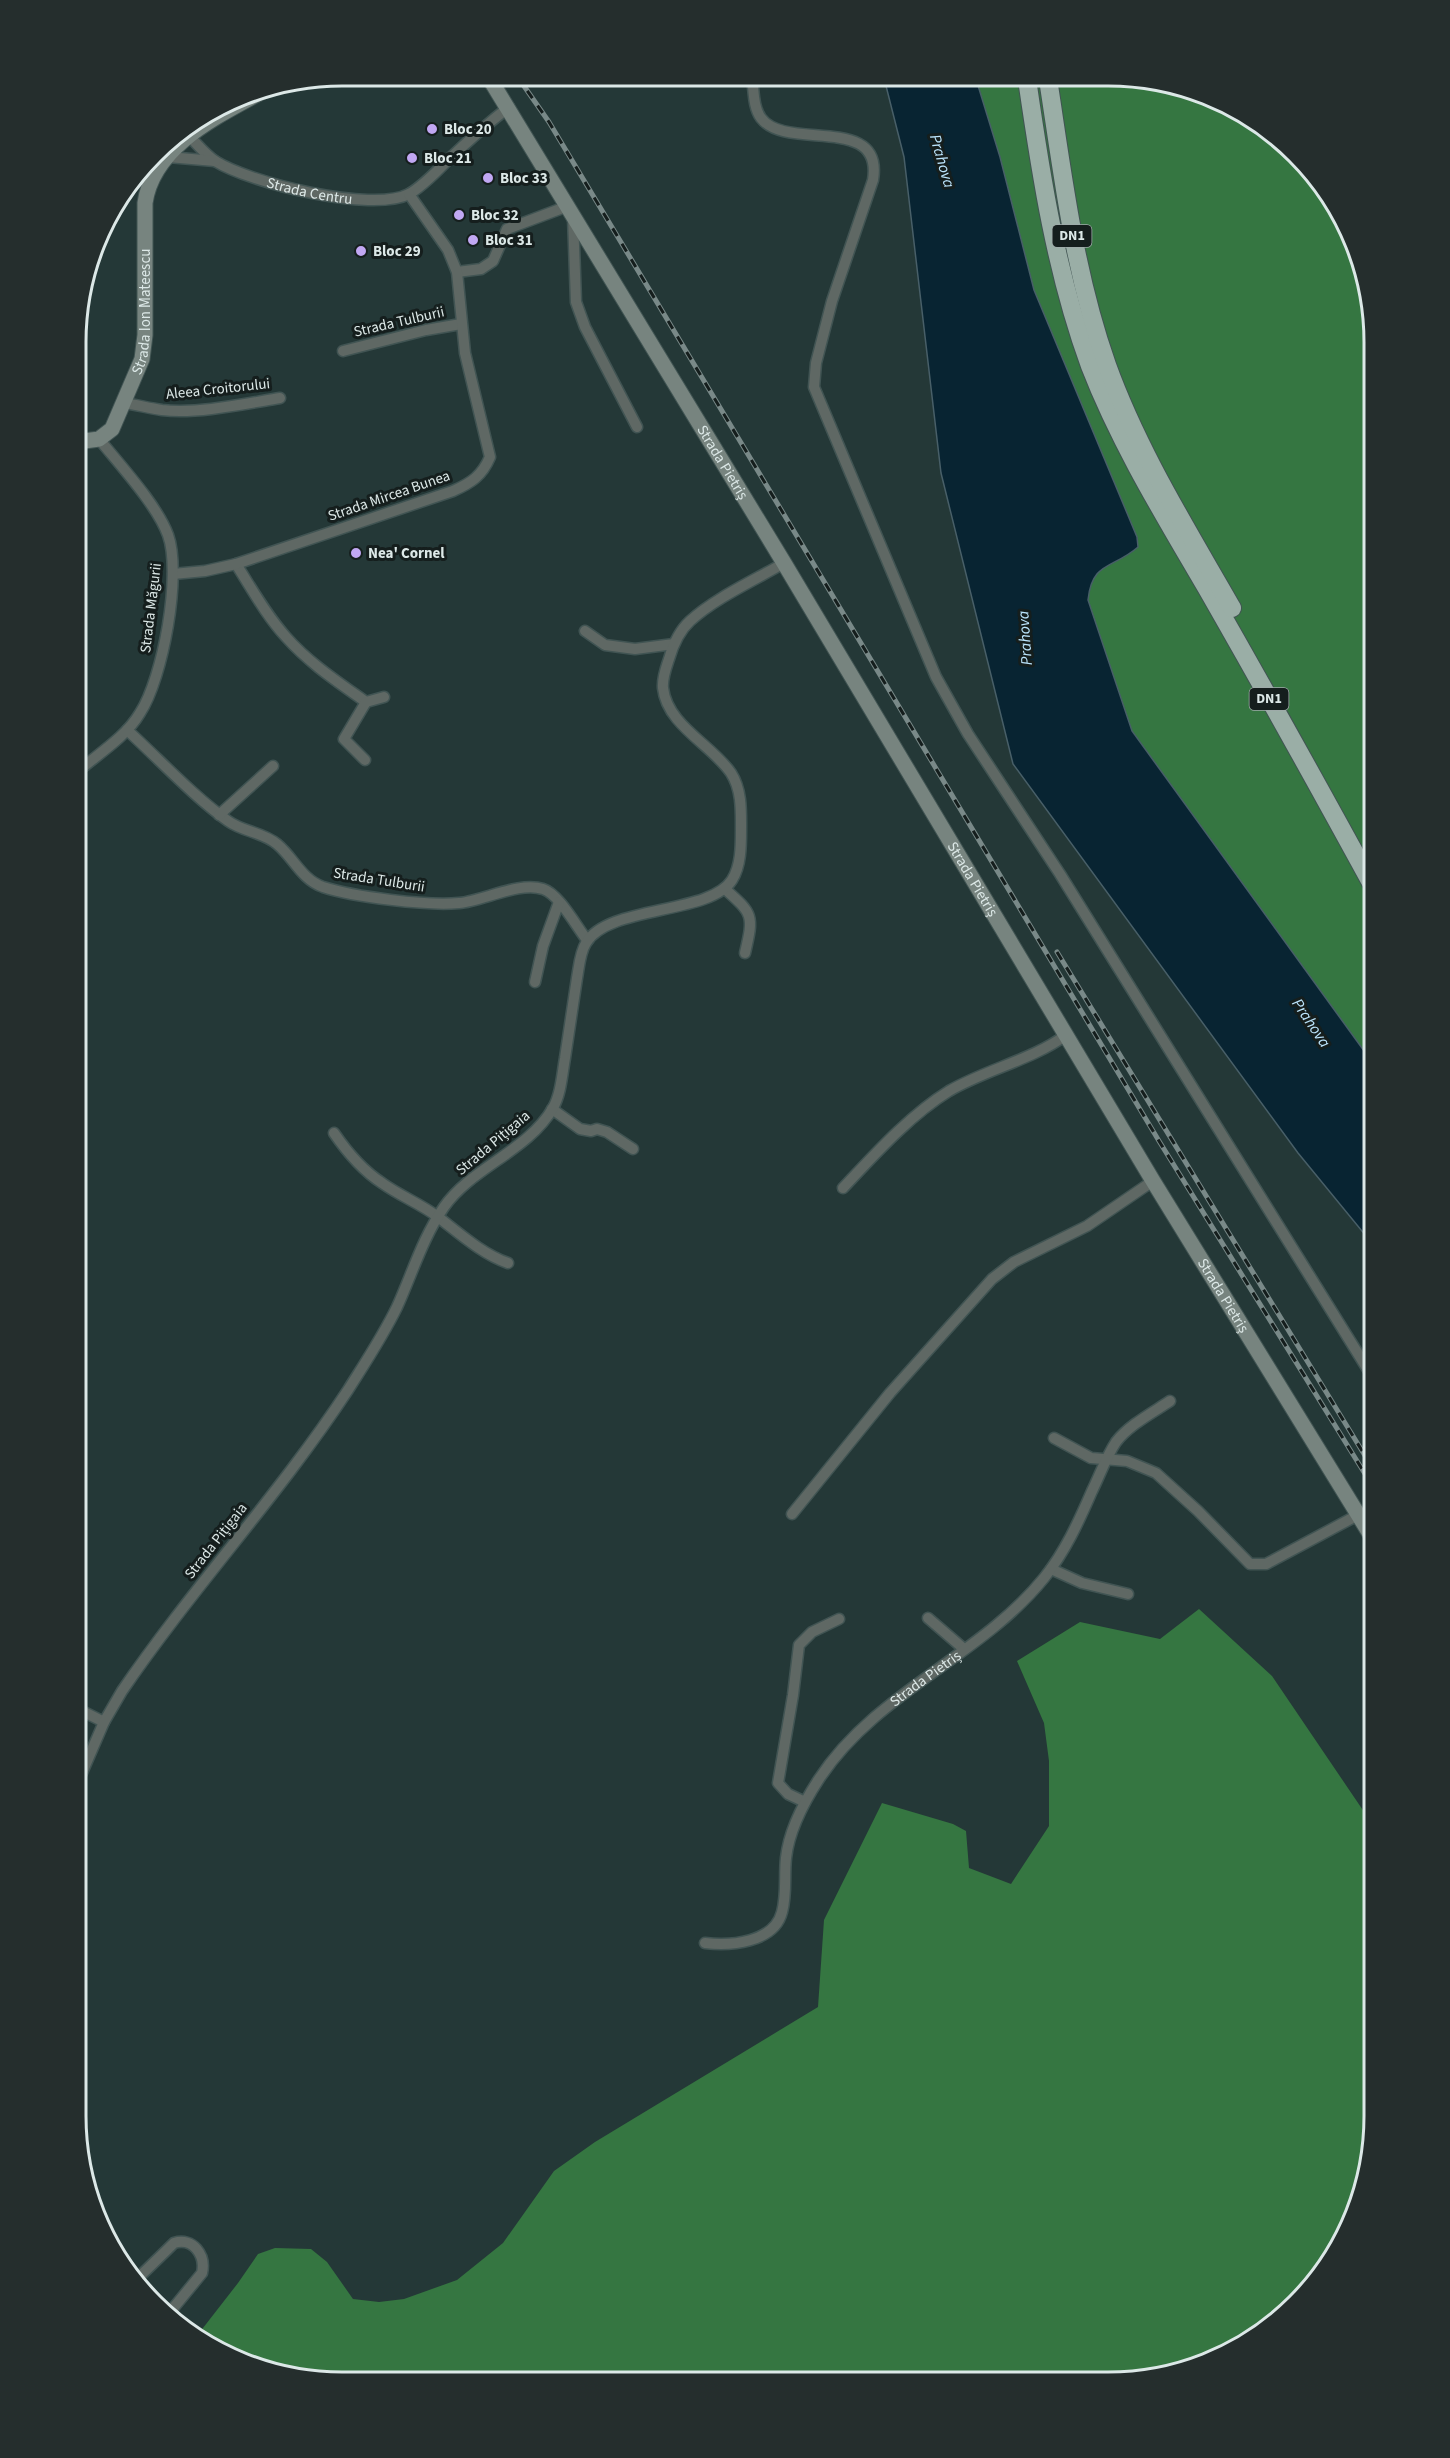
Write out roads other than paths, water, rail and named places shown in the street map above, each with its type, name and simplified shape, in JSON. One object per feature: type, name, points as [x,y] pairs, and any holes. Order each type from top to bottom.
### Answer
[{"type":"highway","name":"DN1","points":[[1028,86],[1047,209],[1059,263],[1078,330],[1102,396],[1139,470],[1364,870]]},
{"type":"highway","name":"DN1","points":[[1049,86],[1074,244],[1091,316],[1116,387],[1151,463],[1364,844]]},
{"type":"main road","points":[[495,86],[570,210]]},
{"type":"main road","points":[[186,138],[228,112]]},
{"type":"main road","name":"Strada Ion Mateescu","points":[[99,439],[112,429],[144,347],[147,191],[161,159]]},
{"type":"main road","name":"Strada Pietriș","points":[[570,210],[1153,1181],[1364,1525]]},
{"type":"main road","points":[[86,441],[99,439]]},
{"type":"street","points":[[753,86],[756,108],[768,125],[784,131],[858,143],[866,148],[874,164],[873,180],[832,301],[816,363],[814,387],[936,677],[968,734],[1060,874],[1364,1363]]},
{"type":"street","name":"Strada Centru","points":[[215,161],[260,180],[337,196],[377,201],[409,194],[434,174],[489,122],[509,107]]},
{"type":"street","points":[[189,136],[215,161]]},
{"type":"street","points":[[168,154],[215,161]]},
{"type":"street","points":[[409,194],[448,250],[457,272],[481,268],[493,261],[507,229],[570,210],[576,302],[585,327],[637,427]]},
{"type":"street","name":"Strada Mircea Bunea","points":[[173,574],[205,571],[236,564],[467,485],[484,471],[490,457],[467,363],[457,272]]},
{"type":"street","name":"Strada Tulburii","points":[[343,351],[426,330],[462,324]]},
{"type":"street","name":"Aleea Croitorului","points":[[124,403],[180,411],[280,398]]},
{"type":"street","name":"Strada Măgurii","points":[[86,764],[127,730],[140,715],[154,682],[162,653],[173,574],[172,549],[162,521],[99,439]]},
{"type":"street","points":[[587,940],[609,925],[702,899],[725,889],[736,871],[740,854],[740,798],[730,772],[686,727],[668,702],[663,689],[663,679],[674,644],[690,621],[706,609],[784,563]]},
{"type":"street","points":[[236,564],[285,636],[316,665],[366,702]]},
{"type":"street","points":[[585,631],[605,645],[635,649],[674,644]]},
{"type":"street","points":[[364,760],[344,739],[366,702],[384,697]]},
{"type":"street","name":"Strada Tulburii","points":[[127,730],[219,814],[231,823],[261,834],[278,844],[304,876],[323,887],[400,900],[456,904],[473,902],[526,887],[536,887],[545,890],[559,902],[587,940]]},
{"type":"street","points":[[219,814],[273,766]]},
{"type":"street","points":[[725,889],[749,913],[750,927],[745,952]]},
{"type":"street","points":[[535,982],[543,946],[559,902]]},
{"type":"street","name":"Strada Pițigaia","points":[[86,1764],[104,1722],[137,1669],[309,1446],[347,1391],[395,1310],[438,1217],[447,1203],[464,1186],[531,1134],[552,1109],[560,1086],[579,964],[587,940]]},
{"type":"street","points":[[843,1188],[914,1118],[948,1092],[1014,1060],[1041,1051],[1066,1035]]},
{"type":"street","points":[[552,1109],[579,1129],[591,1131],[597,1129],[607,1132],[633,1149]]},
{"type":"street","points":[[334,1133],[350,1155],[380,1183],[438,1217],[447,1226],[508,1263]]},
{"type":"street","points":[[792,1514],[890,1393],[992,1279],[1014,1262],[1087,1227],[1153,1181]]},
{"type":"street","name":"Strada Pietriș","points":[[705,1943],[732,1945],[767,1932],[776,1924],[783,1910],[789,1846],[805,1802],[831,1760],[851,1737],[900,1694],[964,1649],[1028,1596],[1050,1569],[1080,1518],[1117,1442],[1128,1430],[1170,1401]]},
{"type":"street","points":[[1054,1438],[1091,1458],[1127,1461],[1156,1473],[1168,1482],[1250,1564],[1266,1564],[1358,1515]]},
{"type":"street","points":[[1050,1569],[1082,1583],[1128,1594]]},
{"type":"street","points":[[928,1618],[964,1649]]},
{"type":"street","points":[[805,1802],[788,1794],[778,1783],[793,1695],[797,1653],[804,1639],[839,1619]]},
{"type":"street","points":[[86,1713],[104,1722]]},
{"type":"street","points":[[141,2276],[174,2243],[189,2242],[198,2250],[204,2264],[202,2273],[173,2309]]},
{"type":"water","name":"Prahova","points":[[886,86],[978,86],[1000,157],[1034,290],[1137,537],[1138,547],[1105,567],[1094,578],[1088,600],[1132,731],[1364,1051],[1364,1234],[1298,1153],[1013,764],[941,473],[904,157]]},
{"type":"railway","points":[[524,86],[549,122],[1159,1141],[1364,1472]]},
{"type":"railway","points":[[1057,952],[1364,1454]]},
{"type":"place","name":"Bloc 20","points":[[432,129]]},
{"type":"place","name":"Bloc 21","points":[[412,158]]},
{"type":"place","name":"Bloc 33","points":[[488,178]]},
{"type":"place","name":"Bloc 32","points":[[459,215]]},
{"type":"place","name":"Bloc 31","points":[[473,240]]},
{"type":"place","name":"Bloc 29","points":[[361,251]]},
{"type":"place","name":"Nea' Cornel","points":[[356,553]]}]
